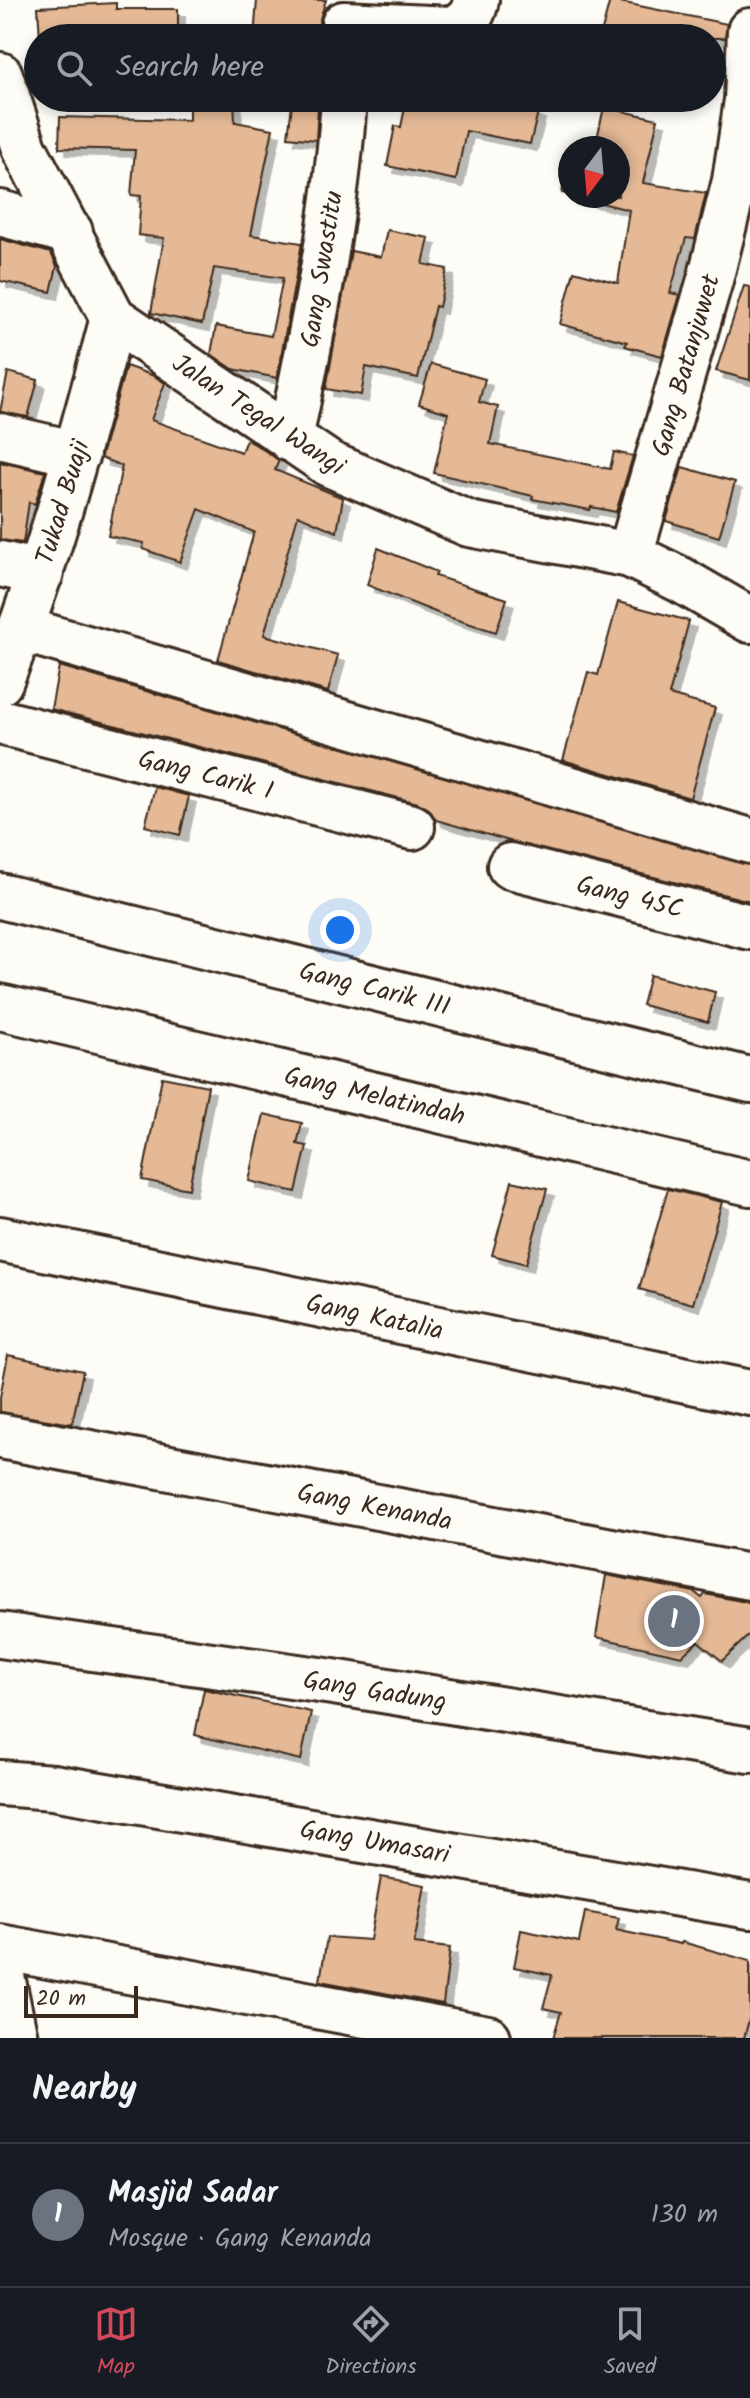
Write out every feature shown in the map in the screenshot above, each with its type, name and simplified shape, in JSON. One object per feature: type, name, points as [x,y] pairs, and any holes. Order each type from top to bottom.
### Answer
[{"type":"street","points":[[464,24],[474,12],[476,0]]},
{"type":"street","points":[[344,21],[384,24]]},
{"type":"street","name":"Gang Batanjuwet","points":[[630,555],[710,280],[735,181],[747,100],[750,31]]},
{"type":"street","name":"Jalan Tegal Wangi","points":[[0,77],[12,145],[70,232],[113,318],[329,464],[469,524],[630,555],[748,609]]},
{"type":"street","name":"Gang Swastitu","points":[[290,439],[318,305],[343,112]]},
{"type":"street","points":[[0,213],[70,232]]},
{"type":"street","name":"Tukad Buaji","points":[[0,682],[21,629],[20,569],[77,454],[113,318]]},
{"type":"street","points":[[0,436],[77,454]]},
{"type":"street","points":[[21,629],[750,841]]},
{"type":"street","name":"Gang Carik I","points":[[0,722],[412,827]]},
{"type":"street","name":"Gang 45C","points":[[510,866],[750,927]]},
{"type":"street","name":"Gang Carik III","points":[[0,896],[750,1080]]},
{"type":"street","name":"Gang Melatindah","points":[[0,1007],[750,1183]]},
{"type":"street","name":"Gang Katalia","points":[[0,1239],[750,1393]]},
{"type":"street","name":"Gang Kenanda","points":[[0,1436],[750,1577]]},
{"type":"street","name":"Gang Gadung","points":[[0,1635],[333,1682],[750,1750]]},
{"type":"street","name":"Gang Umasari","points":[[0,1783],[53,1787],[750,1906]]},
{"type":"street","points":[[0,1947],[488,2038]]},
{"type":"street","points":[[0,1967],[15,2038]]},
{"type":"building","points":[[257,0],[326,0],[320,24],[255,24]]},
{"type":"building","points":[[610,0],[727,24],[726,31],[726,24],[604,24]]},
{"type":"building","points":[[116,3],[116,9],[178,9],[178,24],[39,24],[38,7]]},
{"type":"building","points":[[189,112],[235,112],[235,122],[273,129],[251,235],[302,243],[277,378],[233,369],[211,354],[216,326],[271,336],[283,278],[214,268],[202,324],[151,313],[164,238],[138,235],[141,196],[131,195],[135,150],[59,148],[60,117],[189,120]]},
{"type":"building","points":[[291,112],[318,112],[316,140],[288,137]]},
{"type":"building","points":[[404,112],[538,112],[530,144],[466,131],[456,180],[387,166],[395,126],[401,127]]},
{"type":"building","points":[[603,112],[626,112],[658,119],[643,183],[706,193],[695,239],[686,238],[670,293],[680,295],[662,356],[625,346],[627,342],[560,324],[574,271],[618,283],[629,210],[621,208],[630,208],[630,136],[598,136]]},
{"type":"building","points":[[387,230],[429,238],[423,264],[447,269],[418,378],[366,367],[361,395],[326,389],[351,251],[381,257]]},
{"type":"building","points":[[0,239],[51,253],[57,266],[51,292],[0,281]]},
{"type":"building","points":[[744,286],[750,287],[750,380],[716,371]]},
{"type":"building","points":[[431,364],[485,379],[479,402],[498,407],[490,444],[610,469],[614,452],[633,456],[616,512],[532,499],[533,496],[434,473],[448,413],[419,404]]},
{"type":"building","points":[[126,366],[165,383],[151,420],[241,452],[246,440],[279,460],[275,470],[343,498],[337,532],[298,515],[264,635],[338,655],[328,692],[218,660],[254,532],[199,509],[180,562],[143,549],[144,543],[108,536],[122,466],[101,456]]},
{"type":"building","points":[[8,372],[38,380],[28,417],[0,412]]},
{"type":"building","points":[[0,462],[45,472],[35,504],[29,502],[23,543],[0,540]]},
{"type":"building","points":[[682,467],[735,482],[719,537],[666,521]]},
{"type":"building","points":[[378,548],[437,572],[435,576],[507,599],[496,632],[445,616],[367,585]]},
{"type":"building","points":[[618,602],[689,621],[669,695],[715,708],[690,798],[563,760],[588,672],[598,675]]},
{"type":"building","points":[[59,666],[750,865],[750,901],[436,820],[429,809],[418,803],[51,709]]},
{"type":"building","points":[[155,787],[189,796],[180,835],[145,826]]},
{"type":"building","points":[[650,975],[715,992],[708,1022],[642,1005]]},
{"type":"building","points":[[162,1077],[208,1086],[189,1189],[142,1180]]},
{"type":"building","points":[[264,1114],[302,1123],[297,1144],[307,1146],[296,1192],[249,1181]]},
{"type":"building","points":[[512,1181],[547,1189],[526,1264],[492,1255]]},
{"type":"building","points":[[668,1189],[722,1202],[693,1304],[639,1289]]},
{"type":"building","points":[[8,1355],[83,1371],[72,1424],[0,1412]]},
{"type":"building","points":[[606,1575],[694,1592],[702,1598],[705,1594],[746,1602],[750,1604],[750,1634],[722,1661],[698,1641],[682,1656],[596,1637]]},
{"type":"building","points":[[204,1689],[311,1712],[301,1760],[195,1735]]},
{"type":"building","points":[[381,1877],[425,1885],[414,1944],[450,1948],[443,2004],[320,1981],[327,1937],[370,1940]]},
{"type":"building","points":[[585,1912],[619,1918],[616,1930],[682,1942],[750,1961],[750,2016],[744,2038],[553,2038],[561,2012],[543,2008],[552,1975],[514,1967],[521,1930],[579,1942]]},
{"type":"place","name":"Masjid Sadar","points":[[674,1621]]}]
